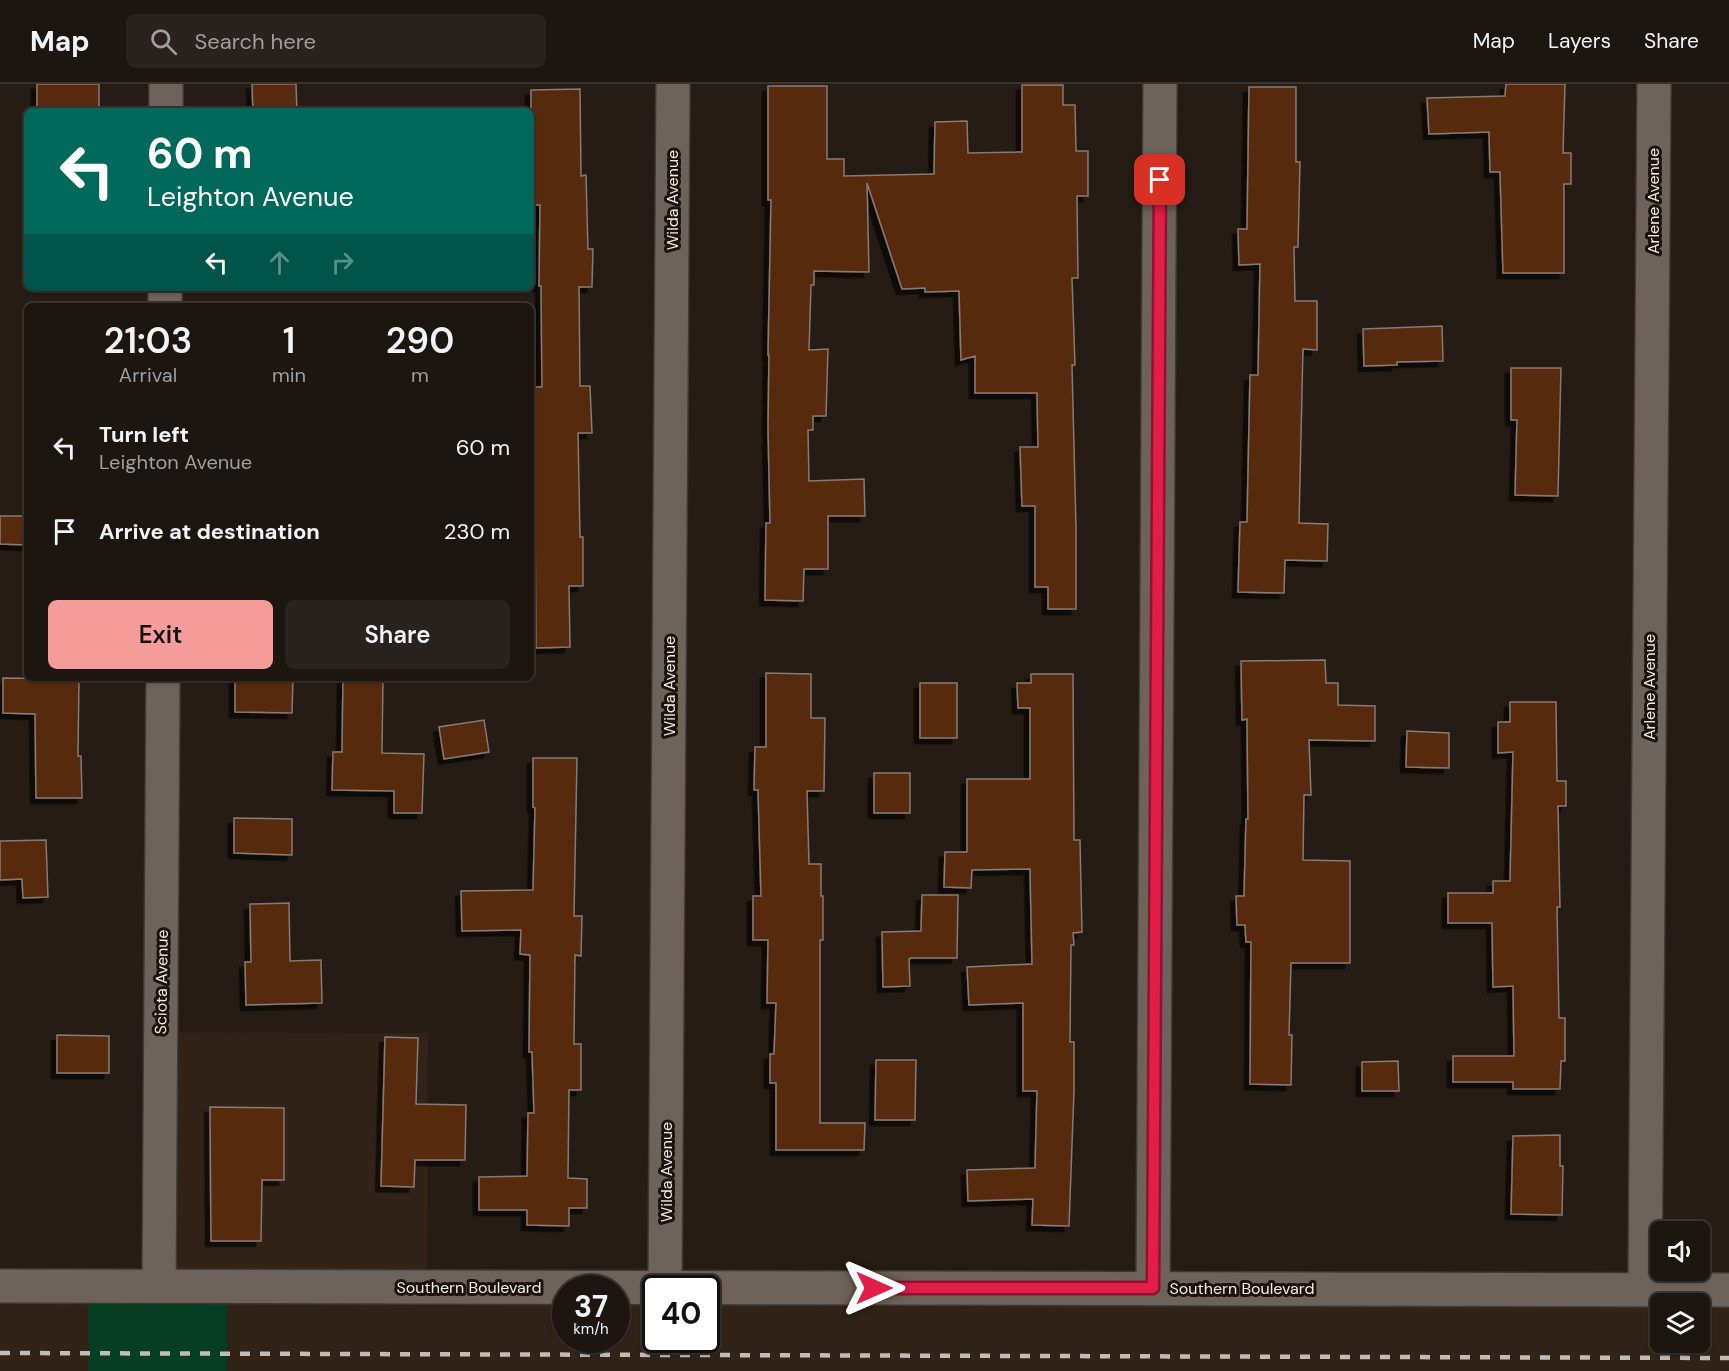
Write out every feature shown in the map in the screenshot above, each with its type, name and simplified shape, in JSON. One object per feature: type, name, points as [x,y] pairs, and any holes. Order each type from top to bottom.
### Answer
[{"type":"street","points":[[166,84],[166,108]]},
{"type":"street","name":"Wilda Avenue","points":[[665,1275],[673,84]]},
{"type":"street","points":[[1153,1288],[1160,84]]},
{"type":"street","name":"Arlene Avenue","points":[[1645,1289],[1654,84]]},
{"type":"street","name":"Sciota Avenue","points":[[159,1286],[163,681]]},
{"type":"street","name":"Southern Boulevard","points":[[0,1286],[642,1287]]},
{"type":"street","name":"Southern Boulevard","points":[[720,1287],[1729,1290]]},
{"type":"shaded area","points":[[160,1032],[428,1033],[427,1286],[552,1286],[552,1353],[630,1353],[630,1287],[642,1287],[642,1353],[720,1353],[720,1287],[1729,1290],[1729,1371],[227,1371],[227,1286],[159,1286]]},
{"type":"shaded area","points":[[0,1286],[89,1286],[89,1371],[0,1371]]},
{"type":"green space","points":[[89,1286],[227,1286],[227,1371],[89,1371]]},
{"type":"building","points":[[37,84],[99,84],[99,108],[37,108]]},
{"type":"building","points":[[252,84],[296,84],[297,108],[253,108]]},
{"type":"building","points":[[1506,84],[1565,84],[1563,153],[1571,153],[1571,184],[1564,184],[1564,273],[1503,273],[1500,172],[1490,172],[1489,132],[1429,134],[1427,98],[1505,96]]},
{"type":"building","points":[[1022,85],[1063,85],[1063,105],[1075,105],[1076,151],[1088,151],[1088,196],[1077,196],[1078,278],[1072,278],[1075,365],[1072,365],[1076,609],[1048,609],[1048,587],[1035,587],[1035,506],[1022,506],[1020,447],[1038,447],[1037,393],[975,393],[975,356],[961,360],[959,291],[925,292],[925,288],[902,289],[867,183],[869,272],[814,271],[814,285],[811,285],[809,350],[828,349],[826,416],[813,416],[813,430],[808,430],[809,481],[864,479],[865,516],[828,516],[828,569],[804,569],[803,601],[765,600],[766,523],[770,523],[768,355],[771,200],[768,200],[768,86],[827,86],[827,159],[844,159],[844,176],[934,174],[935,122],[967,121],[968,153],[1022,152]]},
{"type":"building","points":[[1249,87],[1296,87],[1296,162],[1300,162],[1298,247],[1294,247],[1295,301],[1317,301],[1317,350],[1303,349],[1299,523],[1328,524],[1327,561],[1285,560],[1284,593],[1238,592],[1240,522],[1247,522],[1250,375],[1258,375],[1260,264],[1239,265],[1238,229],[1247,229]]},
{"type":"building","points":[[580,89],[581,176],[586,175],[588,249],[593,249],[592,287],[579,287],[580,386],[590,386],[592,433],[578,433],[583,586],[569,586],[570,647],[536,648],[534,387],[542,387],[541,286],[539,286],[540,205],[534,205],[534,108],[531,108],[531,90]]},
{"type":"building","points":[[1442,326],[1443,361],[1397,362],[1397,365],[1364,366],[1363,329]]},
{"type":"building","points":[[1511,368],[1561,368],[1558,496],[1515,495],[1517,420],[1511,420]]},
{"type":"building","points":[[0,516],[24,516],[24,545],[0,544]]},
{"type":"building","points":[[1325,660],[1326,683],[1338,683],[1338,705],[1375,706],[1375,741],[1309,740],[1311,795],[1304,795],[1303,860],[1350,861],[1350,963],[1291,963],[1289,1035],[1292,1035],[1291,1085],[1250,1084],[1251,942],[1246,942],[1245,925],[1237,925],[1236,896],[1244,896],[1246,819],[1248,819],[1247,719],[1242,720],[1241,661]]},
{"type":"building","points":[[766,673],[811,674],[811,718],[825,718],[824,791],[807,791],[809,864],[821,864],[821,896],[823,896],[823,940],[820,940],[820,1123],[865,1123],[864,1150],[776,1150],[776,1083],[770,1083],[770,1054],[774,1054],[776,1003],[767,1003],[768,940],[753,940],[753,896],[761,896],[758,790],[754,790],[755,747],[766,747]]},
{"type":"building","points":[[1031,674],[1073,674],[1074,840],[1080,840],[1082,932],[1073,933],[1074,945],[1071,945],[1070,1042],[1074,1042],[1074,1091],[1069,1226],[1032,1225],[1033,1199],[968,1201],[967,1170],[1035,1168],[1037,1091],[1023,1091],[1023,1003],[969,1005],[967,967],[1032,964],[1030,869],[972,870],[971,888],[944,887],[945,852],[967,852],[967,779],[1030,779],[1030,708],[1018,708],[1017,683],[1031,683]]},
{"type":"building","points":[[3,678],[24,678],[24,681],[79,681],[78,756],[81,756],[82,798],[36,798],[35,714],[3,713]]},
{"type":"building","points":[[235,681],[293,681],[292,713],[235,712]]},
{"type":"building","points":[[343,681],[383,681],[382,753],[424,754],[422,813],[394,813],[394,791],[332,790],[333,752],[342,752]]},
{"type":"building","points":[[920,683],[957,683],[957,738],[920,738]]},
{"type":"building","points":[[1510,702],[1556,702],[1557,781],[1566,781],[1566,806],[1558,806],[1559,1018],[1565,1018],[1565,1061],[1561,1061],[1560,1089],[1513,1089],[1513,1082],[1453,1082],[1453,1056],[1514,1056],[1513,986],[1493,987],[1492,923],[1448,923],[1448,893],[1493,893],[1493,881],[1510,881],[1513,752],[1498,753],[1498,722],[1510,722]]},
{"type":"building","points":[[484,720],[489,752],[444,759],[439,727]]},
{"type":"building","points":[[1407,731],[1449,733],[1449,768],[1406,767]]},
{"type":"building","points":[[533,758],[577,758],[574,916],[582,916],[581,956],[575,955],[574,1044],[581,1044],[581,1090],[569,1090],[568,1178],[587,1179],[587,1208],[569,1208],[569,1226],[527,1225],[527,1210],[479,1210],[479,1177],[527,1176],[528,1113],[534,1113],[532,1052],[529,1052],[530,955],[520,954],[521,930],[462,931],[461,891],[533,890],[535,808],[533,807]]},
{"type":"building","points":[[874,773],[910,773],[910,813],[874,813]]},
{"type":"building","points":[[234,818],[292,819],[292,855],[234,853]]},
{"type":"building","points":[[46,840],[48,897],[23,898],[22,879],[0,880],[0,841]]},
{"type":"building","points":[[922,895],[958,895],[957,958],[911,958],[909,959],[910,986],[883,987],[882,932],[921,931]]},
{"type":"building","points":[[289,903],[290,961],[321,960],[322,1003],[246,1005],[245,962],[251,962],[250,904]]},
{"type":"building","points":[[57,1035],[109,1036],[109,1073],[57,1073]]},
{"type":"building","points":[[385,1037],[418,1038],[416,1104],[466,1105],[465,1160],[415,1160],[414,1187],[381,1186]]},
{"type":"building","points":[[876,1060],[916,1060],[915,1120],[875,1120]]},
{"type":"building","points":[[1398,1061],[1399,1091],[1362,1091],[1362,1062]]},
{"type":"building","points":[[210,1107],[284,1108],[284,1180],[262,1180],[261,1241],[211,1241]]},
{"type":"building","points":[[1560,1135],[1560,1166],[1563,1166],[1562,1215],[1511,1214],[1513,1136]]},
{"type":"railway","points":[[0,1353],[1729,1358]]},
{"type":"route","points":[[874,1288],[1153,1288],[1160,180]]}]
